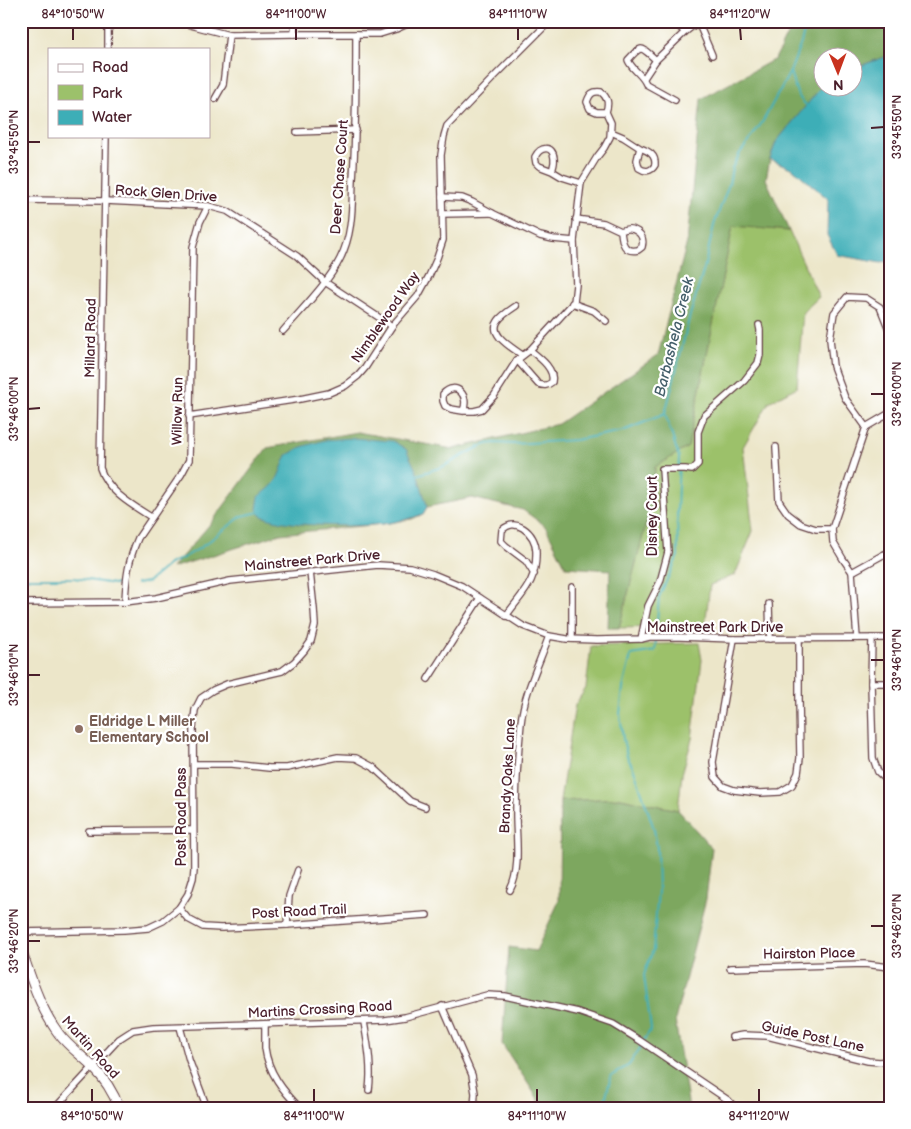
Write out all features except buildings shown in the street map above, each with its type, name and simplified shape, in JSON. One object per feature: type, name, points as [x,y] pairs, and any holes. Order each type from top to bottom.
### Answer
[{"type":"street","points":[[108,48],[108,31],[111,21]]},
{"type":"street","points":[[176,21],[229,35],[380,34],[414,21]]},
{"type":"street","points":[[294,21],[294,34]]},
{"type":"street","name":"Nimblewood Way","points":[[190,416],[300,399],[337,390],[362,372],[392,326],[418,296],[430,276],[437,258],[443,240],[441,155],[447,126],[550,21]]},
{"type":"street","points":[[673,21],[685,32]]},
{"type":"street","points":[[644,78],[652,64],[698,22],[712,55]]},
{"type":"street","name":"Deer Chase Court","points":[[284,331],[333,271],[341,258],[346,244],[350,226],[356,130],[356,34]]},
{"type":"street","points":[[215,98],[223,85],[229,35]]},
{"type":"street","points":[[656,60],[645,50],[641,49],[637,50],[628,60],[630,65],[644,78],[646,84],[675,100]]},
{"type":"street","points":[[463,411],[465,401],[463,393],[451,389],[446,390],[442,394],[442,401],[445,406],[451,409],[463,411],[474,411],[486,406],[517,360],[530,350],[574,302],[576,294],[574,241],[581,183],[610,137],[611,123],[606,112]]},
{"type":"street","points":[[297,132],[356,130]]},
{"type":"street","points":[[611,132],[640,148]]},
{"type":"street","name":"Millard Road","points":[[106,138],[100,468],[107,483],[134,506],[151,517]]},
{"type":"street","points":[[552,171],[562,177],[581,183]]},
{"type":"street","points":[[442,197],[462,198],[540,236],[574,241]]},
{"type":"street","name":"Rock Glen Drive","points":[[21,200],[105,201],[208,206],[227,210],[282,245],[325,282],[392,326]]},
{"type":"street","name":"Willow Run","points":[[125,602],[127,572],[138,538],[181,475],[189,460],[193,247],[200,222],[208,206]]},
{"type":"street","points":[[443,214],[492,213]]},
{"type":"street","points":[[576,219],[604,223],[621,231]]},
{"type":"street","points":[[866,427],[845,398],[833,366],[830,339],[834,313],[847,297],[866,298],[880,307],[890,332]]},
{"type":"street","points":[[572,303],[594,311],[606,321]]},
{"type":"street","points":[[516,306],[499,320],[495,326],[496,332],[503,341],[522,355]]},
{"type":"street","name":"Disney Court","points":[[641,639],[648,606],[660,582],[668,552],[662,469],[692,470],[698,464],[698,432],[704,416],[744,381],[758,363],[760,355],[760,330],[758,325]]},
{"type":"street","points":[[517,360],[538,384],[543,386],[552,382],[552,371],[530,350]]},
{"type":"street","points":[[857,638],[852,572],[833,542],[832,530],[866,427],[890,413]]},
{"type":"street","points":[[776,447],[779,502],[788,514],[801,524],[816,529],[832,530]]},
{"type":"street","points":[[506,616],[526,590],[534,574],[537,564],[536,545],[531,535],[519,526],[513,524],[507,526],[502,530],[501,541],[526,561],[534,574]]},
{"type":"street","points":[[852,572],[890,551]]},
{"type":"street","name":"Mainstreet Park Drive","points":[[21,603],[125,602],[156,598],[230,581],[378,565],[410,567],[462,586],[522,626],[549,636],[572,639],[641,639],[649,637],[734,639],[890,638]]},
{"type":"street","name":"Post Road Pass","points":[[21,932],[148,928],[163,921],[178,908],[188,894],[194,867],[193,728],[195,710],[201,698],[213,690],[227,684],[282,670],[294,662],[304,651],[311,641],[314,624],[310,572]]},
{"type":"street","points":[[572,587],[572,639]]},
{"type":"street","points":[[428,679],[480,598]]},
{"type":"street","points":[[769,604],[770,638]]},
{"type":"street","name":"Brandy Oaks Lane","points":[[510,890],[515,882],[516,813],[521,723],[524,706],[549,636]]},
{"type":"street","points":[[872,638],[873,758],[878,772],[890,782]]},
{"type":"street","points":[[734,639],[712,762],[715,777],[723,786],[734,790],[760,793],[780,792],[792,784],[798,773],[800,758],[799,639]]},
{"type":"street","points":[[871,683],[890,683]]},
{"type":"street","points":[[194,764],[232,764],[287,768],[338,757],[356,758],[373,767],[410,801],[425,807]]},
{"type":"street","points":[[89,830],[193,830]]},
{"type":"street","points":[[287,925],[289,896],[298,870]]},
{"type":"street","name":"Post Road Trail","points":[[178,908],[188,919],[203,927],[221,928],[427,915]]},
{"type":"street","name":"Martin Road","points":[[21,949],[32,982],[50,1022],[66,1042],[106,1081],[119,1108]]},
{"type":"street","name":"Hairston Place","points":[[730,968],[864,964],[890,966]]},
{"type":"street","name":"Martins Crossing Road","points":[[56,1108],[119,1039],[133,1030],[153,1027],[385,1020],[405,1017],[487,995],[504,996],[578,1012],[613,1024],[728,1100],[735,1108]]},
{"type":"street","points":[[442,1006],[472,1075],[475,1092],[474,1108]]},
{"type":"street","points":[[364,1022],[370,1054],[369,1090]]},
{"type":"street","points":[[265,1024],[268,1063],[283,1090],[300,1108]]},
{"type":"street","points":[[180,1027],[189,1060],[208,1108]]},
{"type":"street","name":"Guide Post Lane","points":[[732,1037],[743,1035],[767,1036],[868,1061],[880,1062],[890,1060]]},
{"type":"green space","points":[[794,21],[890,21],[890,55],[864,64],[864,48],[814,48],[814,96],[776,142],[766,179],[789,231],[733,226],[688,447],[655,467],[653,497],[619,628],[608,628],[610,570],[566,567],[545,526],[523,510],[472,498],[427,507],[423,514],[412,519],[382,524],[280,534],[172,568],[211,523],[267,448],[357,432],[453,449],[558,424],[658,355],[687,242],[701,99],[775,59]]},
{"type":"green space","points":[[733,225],[789,231],[819,297],[803,312],[797,387],[769,402],[743,447],[753,531],[735,575],[710,585],[705,626],[619,628],[653,497],[655,466],[688,447]]},
{"type":"green space","points":[[699,643],[702,660],[692,739],[682,774],[678,810],[621,798],[560,801],[575,705],[586,688],[591,646]]},
{"type":"green space","points":[[621,798],[678,810],[712,848],[706,899],[675,1020],[689,1108],[544,1108],[502,1044],[509,947],[536,951],[559,901],[560,801]]},
{"type":"water","points":[[890,55],[890,261],[881,263],[837,255],[827,235],[828,199],[793,169],[770,159],[776,142],[814,96],[814,98],[864,98],[864,64]]},
{"type":"water","points":[[352,438],[393,441],[406,449],[416,470],[426,502],[427,507],[423,514],[383,524],[339,526],[283,522],[260,514],[257,509],[259,496],[274,483],[287,455],[301,447],[325,440]]},
{"type":"waterway","name":"Barbashela Creek","points":[[656,634],[659,597],[678,556],[679,457],[665,414],[714,225],[729,184],[732,168],[740,153],[763,121],[790,72],[807,21]]},
{"type":"waterway","points":[[790,72],[798,96],[807,106]]},
{"type":"waterway","points":[[417,475],[442,467],[487,444],[575,440],[623,431],[665,414]]},
{"type":"waterway","points":[[136,584],[148,582],[169,564],[200,548],[242,516],[259,512]]},
{"type":"waterway","points":[[21,578],[74,578],[121,585]]},
{"type":"waterway","name":"Barbashela Creek","points":[[644,1040],[651,1029],[644,975],[653,950],[658,891],[657,848],[654,829],[635,772],[627,756],[620,714],[623,688],[631,655],[655,651],[656,639]]},
{"type":"waterway","name":"Barbashela Creek","points":[[603,1108],[611,1076],[629,1065],[642,1045]]},
{"type":"place","name":"Eldridge L Miller Elementary School","points":[[79,729]]}]
